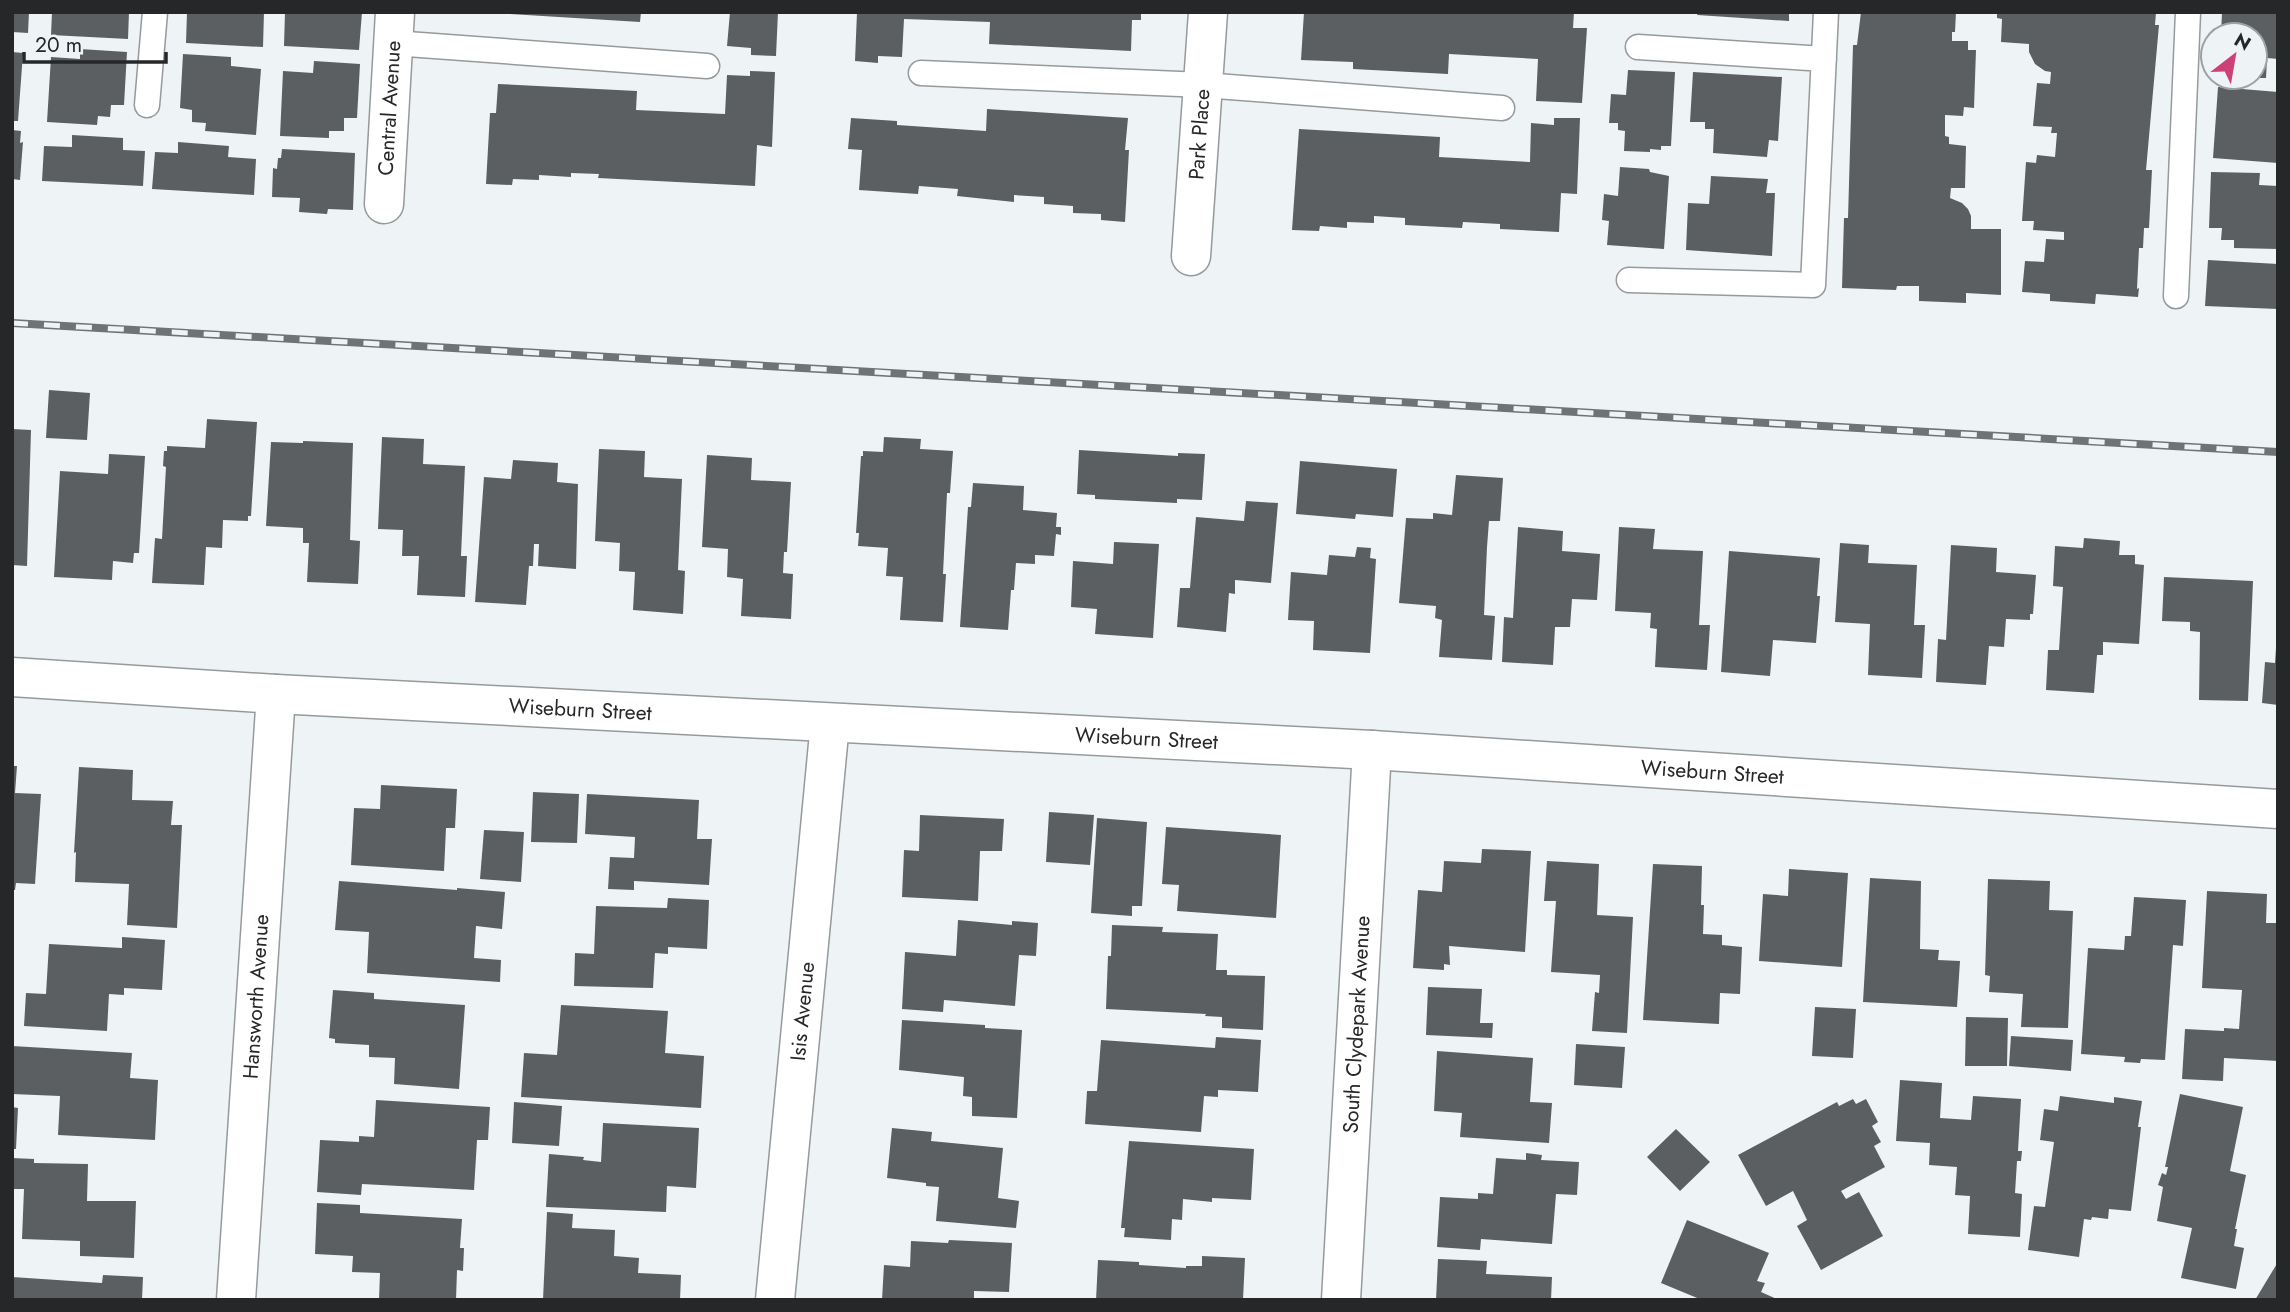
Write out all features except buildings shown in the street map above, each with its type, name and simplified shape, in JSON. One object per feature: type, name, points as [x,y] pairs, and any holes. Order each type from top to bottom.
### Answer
[{"type":"street","name":"Park Place","points":[[1191,256],[1208,12]]},
{"type":"street","name":"Central Avenue","points":[[384,204],[394,28]]},
{"type":"street","name":"Wiseburn Street","points":[[12,677],[276,694],[1372,750],[2278,809]]},
{"type":"street","name":"Hansworth Avenue","points":[[236,1300],[276,694]]},
{"type":"street","name":"Isis Avenue","points":[[775,1300],[830,723]]},
{"type":"street","name":"South Clydepark Avenue","points":[[1341,1300],[1372,750]]},
{"type":"lane","points":[[147,105],[155,12]]},
{"type":"lane","points":[[1629,280],[1813,285],[1826,12]]},
{"type":"lane","points":[[2176,296],[2188,12]]},
{"type":"lane","points":[[394,28],[707,65]]},
{"type":"lane","points":[[1638,47],[1824,59]]},
{"type":"lane","points":[[921,73],[1203,85],[1502,108]]},
{"type":"railway","points":[[12,323],[2278,452]]}]
